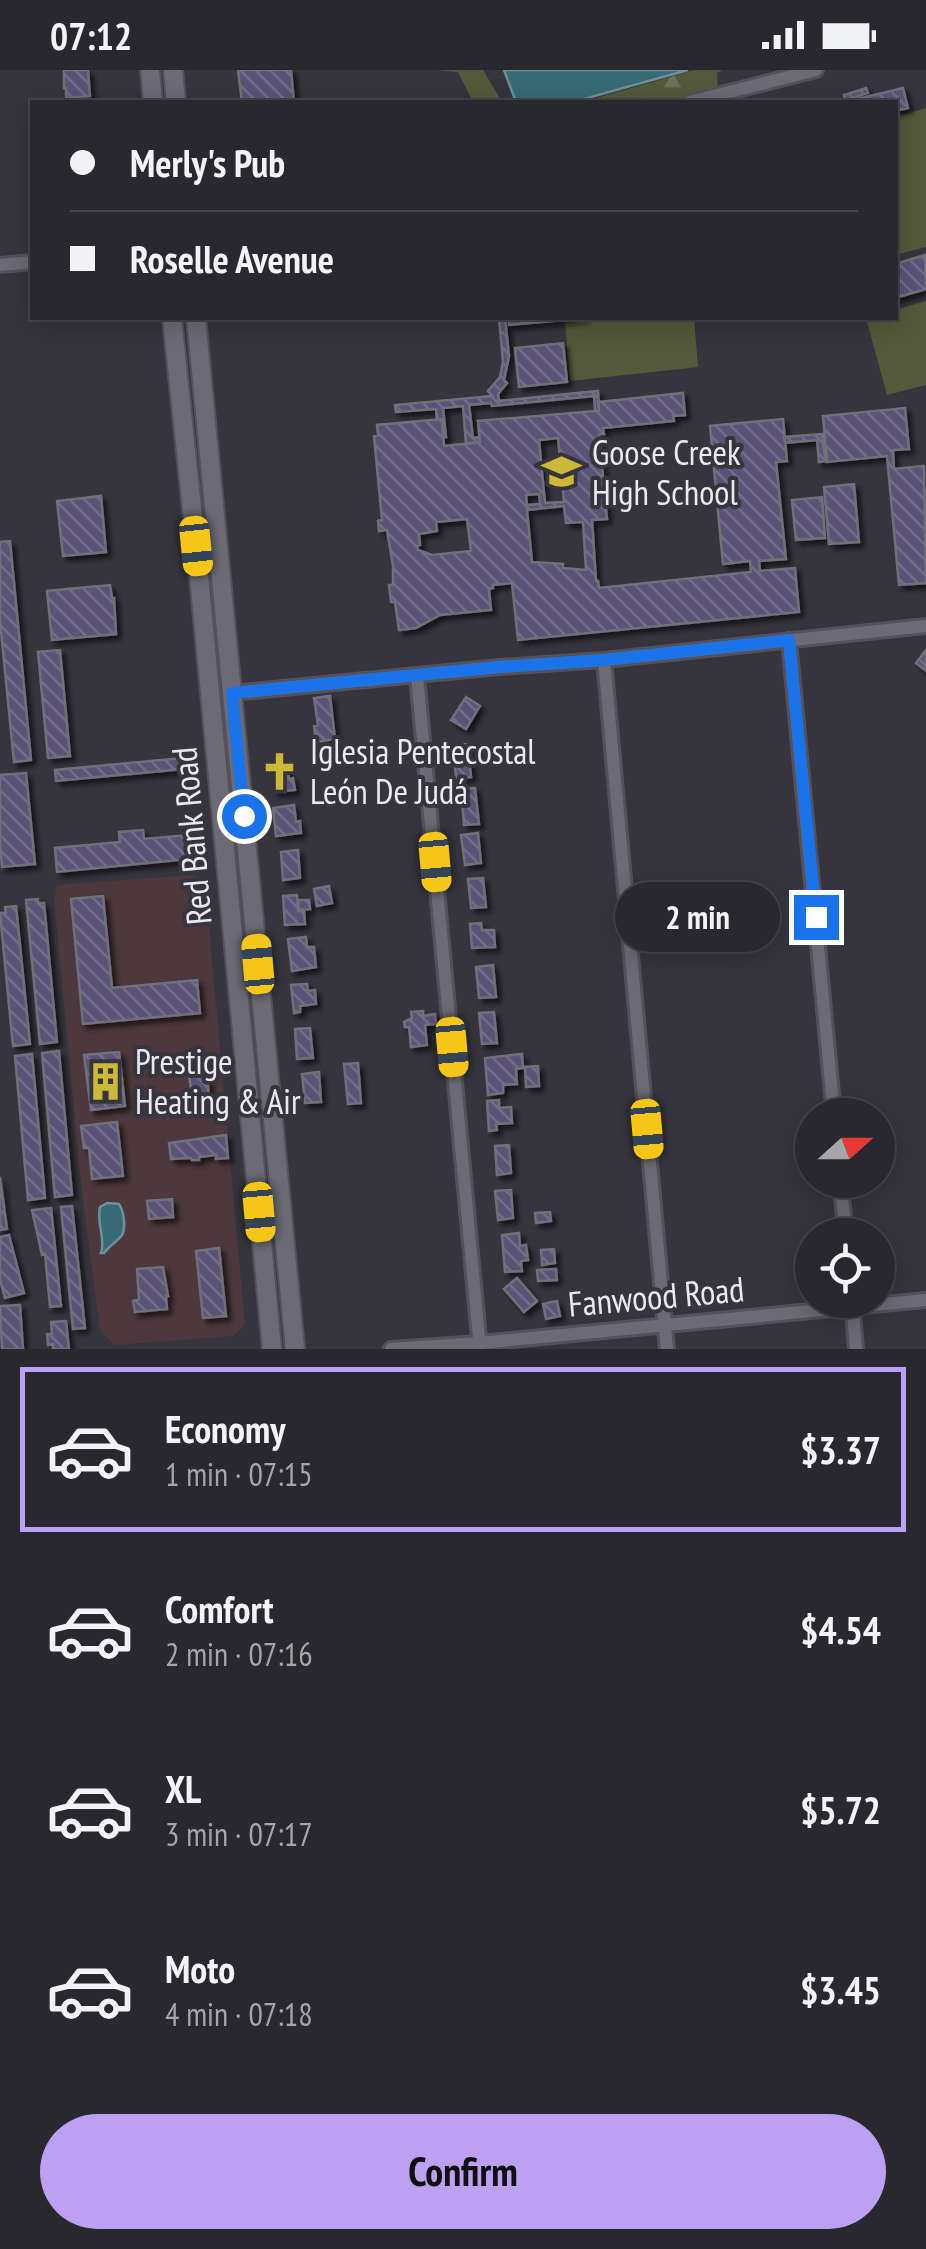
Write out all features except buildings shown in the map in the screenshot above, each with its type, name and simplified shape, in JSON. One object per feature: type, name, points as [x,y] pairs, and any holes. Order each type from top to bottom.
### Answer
[{"type":"main road","points":[[150,70],[154,100]]},
{"type":"main road","points":[[173,70],[176,100]]},
{"type":"main road","name":"Red Bank Road","points":[[172,320],[272,1349]]},
{"type":"main road","name":"Red Bank Road","points":[[196,320],[295,1349]]},
{"type":"main road","points":[[208,668],[232,693]]},
{"type":"main road","points":[[215,748],[240,776]]},
{"type":"street","points":[[697,100],[783,74],[816,70]]},
{"type":"street","points":[[0,265],[30,262]]},
{"type":"street","points":[[232,693],[926,626]]},
{"type":"street","points":[[789,640],[832,1098]]},
{"type":"street","points":[[604,660],[668,1349]]},
{"type":"street","points":[[418,676],[480,1346]]},
{"type":"street","name":"Fanwood Road","points":[[895,1302],[926,1300]]},
{"type":"street","name":"Fanwood Road","points":[[391,1349],[480,1346],[795,1310]]},
{"type":"street","points":[[853,1318],[856,1349]]},
{"type":"shaded area","points":[[192,875],[205,882],[245,1325],[233,1336],[115,1345],[100,1331],[81,1186],[54,899],[57,885]]},
{"type":"green space","points":[[438,70],[483,70],[501,100],[472,100],[458,72]]},
{"type":"green space","points":[[694,70],[723,70],[717,73],[718,91],[679,100],[590,100]]},
{"type":"green space","points":[[926,108],[926,247],[898,254],[898,116]]},
{"type":"green space","points":[[926,301],[926,385],[887,395],[867,320],[898,320],[898,309]]},
{"type":"green space","points":[[694,320],[698,367],[570,381],[565,323]]},
{"type":"water","points":[[504,70],[688,70],[580,100],[515,100]]},
{"type":"water","points":[[107,1203],[119,1204],[124,1228],[121,1237],[101,1253],[99,1213]]},
{"type":"place","name":"Goose Creek High School","points":[[562,472]]},
{"type":"place","name":"Iglesia Pentecostal León De Judá","points":[[280,771]]},
{"type":"place","name":"Prestige Heating & Air","points":[[105,1081]]},
{"type":"route","points":[[244,816],[232,693],[789,640],[816,917]]}]
